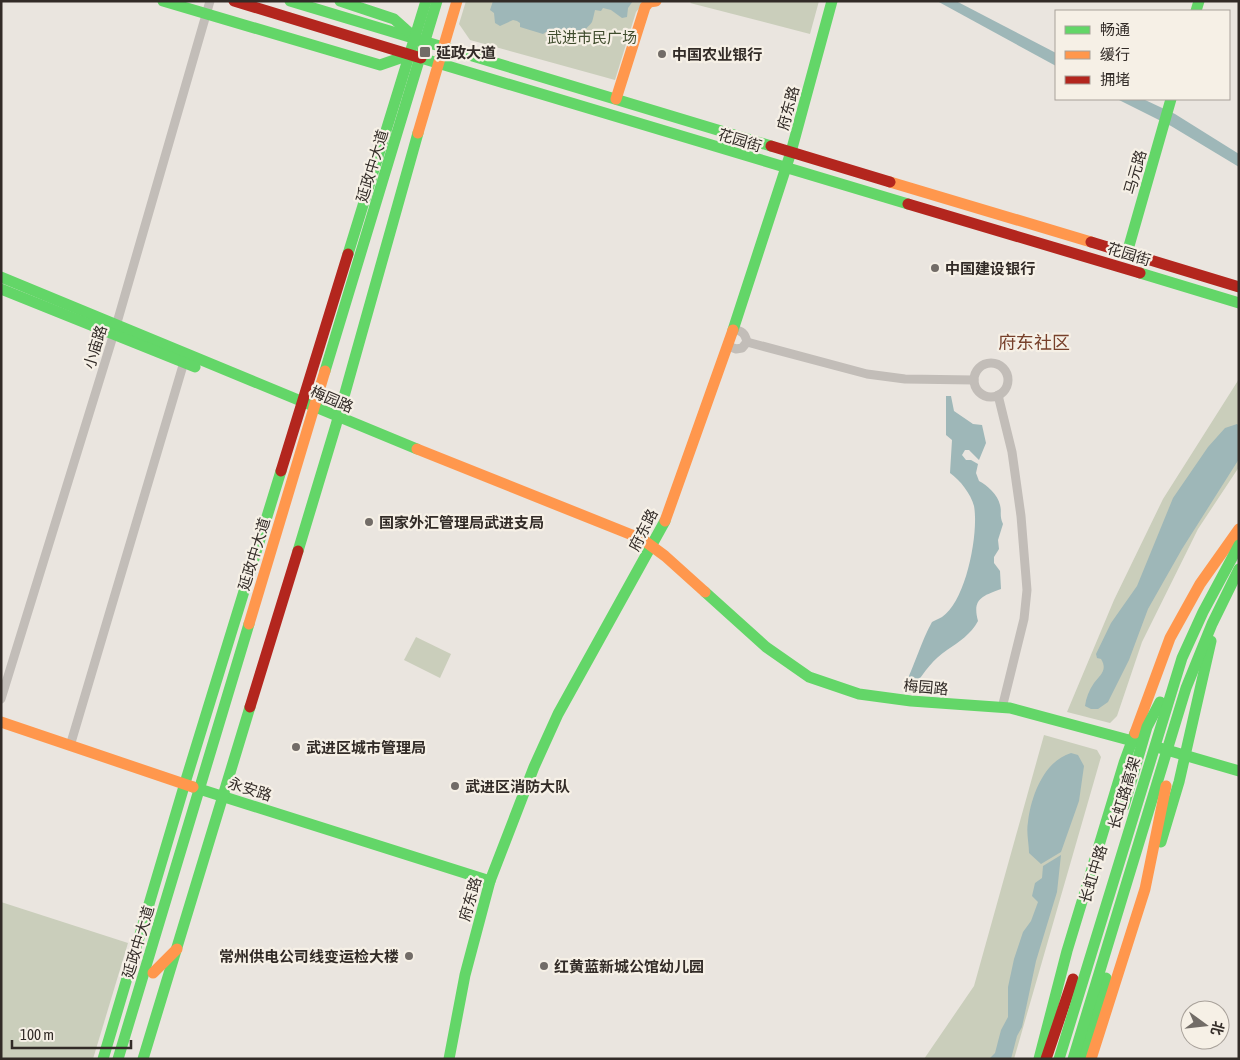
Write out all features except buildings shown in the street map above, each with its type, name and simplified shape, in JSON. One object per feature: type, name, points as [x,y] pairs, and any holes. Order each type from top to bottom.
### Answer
[{"type":"main road","points":[[163,1],[380,65],[424,60]]},
{"type":"main road","name":"花园街","points":[[234,1],[424,60],[1239,304]]},
{"type":"main road","name":"花园街","points":[[290,1],[1239,287]]},
{"type":"main road","points":[[340,1],[394,19],[429,42]]},
{"type":"main road","points":[[426,1],[429,42]]},
{"type":"main road","points":[[143,1059],[338,422],[429,42],[437,1]]},
{"type":"main road","points":[[103,1059],[301,407],[445,1]]},
{"type":"main road","points":[[429,42],[457,1]]},
{"type":"main road","points":[[616,99],[645,7],[649,2],[656,1]]},
{"type":"main road","name":"府东路","points":[[449,1059],[466,975],[490,881],[534,767],[558,714],[652,547],[669,512],[728,346],[792,152],[832,1]]},
{"type":"main road","name":"延政中大道","points":[[118,1059],[318,413],[424,60]]},
{"type":"main road","name":"马元路","points":[[1127,253],[1170,103]]},
{"type":"main road","name":"梅园路","points":[[1,277],[116,329],[301,407]]},
{"type":"main road","name":"梅园路","points":[[1,289],[116,329],[184,362],[318,413],[640,546],[652,547],[665,556],[766,647],[809,677],[859,694],[911,701],[1010,708],[1171,750],[1239,771]]},
{"type":"main road","points":[[1039,1059],[1067,951],[1124,763],[1170,638],[1200,584],[1239,529]]},
{"type":"main road","name":"长虹中路","points":[[1052,1059],[1175,657],[1212,580],[1239,536]]},
{"type":"main road","name":"长虹路高架","points":[[1059,1059],[1182,658],[1203,612],[1239,545]]},
{"type":"main road","name":"长虹路高架","points":[[1073,1059],[1186,688],[1212,624],[1239,569]]},
{"type":"main road","points":[[1083,1059],[1171,750],[1211,641],[1239,584]]},
{"type":"main road","points":[[1098,1059],[1179,782],[1211,641]]},
{"type":"main road","points":[[1120,821],[1147,727],[1182,658]]},
{"type":"main road","points":[[1091,1059],[1145,889],[1186,688]]},
{"type":"main road","name":"永安路","points":[[1,722],[185,784],[490,881]]},
{"type":"main road","name":"延政中大道","points":[[126,1059],[153,973],[202,789]]},
{"type":"main road","points":[[1046,1059],[1073,979],[1106,867]]},
{"type":"main road","points":[[153,973],[177,949]]},
{"type":"street","name":"小庙路","points":[[1,699],[116,329],[210,1]]},
{"type":"street","points":[[733,329],[742,331],[747,342]]},
{"type":"street","points":[[728,346],[736,349],[742,348],[747,342]]},
{"type":"street","points":[[747,342],[867,374],[905,379],[974,380]]},
{"type":"street","points":[[70,746],[184,362]]},
{"type":"street","points":[[986,364],[997,364],[1002,367],[1007,376],[1006,387],[998,395],[987,397],[975,386],[974,380],[974,374],[981,366],[986,364]]},
{"type":"street","points":[[998,395],[1012,452],[1021,516],[1027,590],[1024,619],[1002,708]]},
{"type":"green space","name":"武进市民广场","points":[[466,1],[653,1],[642,5],[636,12],[615,80],[470,40],[459,24]]},
{"type":"green space","points":[[692,1],[819,1],[810,34],[690,3]]},
{"type":"green space","points":[[1239,379],[1239,467],[1198,529],[1142,642],[1117,716],[1110,723],[1067,712],[1114,600],[1163,499]]},
{"type":"green space","points":[[416,637],[451,654],[440,678],[404,660]]},
{"type":"green space","points":[[1044,735],[1097,750],[1101,757],[1014,1059],[924,1059],[974,986]]},
{"type":"green space","points":[[1,902],[128,943],[93,1059],[1,1059]]},
{"type":"water","points":[[493,1],[633,1],[628,8],[627,17],[622,18],[611,10],[603,8],[601,11],[595,10],[592,22],[584,33],[585,39],[588,40],[586,43],[583,42],[576,45],[552,37],[546,32],[543,34],[520,27],[520,23],[513,20],[500,26],[495,23],[494,13],[490,10]]},
{"type":"water","points":[[937,1],[956,1],[1055,52],[1055,65]]},
{"type":"water","points":[[1119,100],[1145,100],[1175,114],[1239,154],[1239,167],[1171,126]]},
{"type":"water","points":[[946,396],[951,396],[954,411],[973,424],[982,425],[986,443],[979,460],[969,450],[965,450],[962,455],[966,460],[971,460],[978,464],[976,473],[979,481],[992,491],[1000,505],[1003,524],[998,540],[999,549],[994,557],[994,563],[1000,571],[1001,589],[980,599],[976,608],[978,621],[968,634],[934,661],[916,685],[905,685],[932,622],[942,617],[958,597],[969,566],[972,549],[975,518],[974,506],[965,488],[950,473],[952,440],[946,435]]},
{"type":"water","points":[[1237,424],[1239,426],[1239,459],[1182,549],[1148,609],[1129,660],[1108,702],[1098,709],[1091,709],[1085,706],[1091,688],[1101,675],[1104,666],[1096,654],[1111,623],[1137,586],[1173,498],[1208,447],[1225,428]]},
{"type":"water","points":[[1071,753],[1078,755],[1084,766],[1079,801],[1061,852],[1041,864],[1029,853],[1027,826],[1032,801],[1046,771],[1062,757]]},
{"type":"water","points":[[1061,855],[1057,892],[1036,961],[1022,1027],[1017,1036],[1011,1059],[989,1059],[995,1053],[1001,1030],[1008,1017],[1008,987],[1014,959],[1023,932],[1031,921],[1038,902],[1032,896],[1035,883],[1042,878],[1043,866]]},
{"type":"traffic: fast","points":[[163,1],[380,65],[409,55]]},
{"type":"traffic: fast","points":[[290,1],[771,146]]},
{"type":"traffic: fast","points":[[340,1],[394,19],[413,36]]},
{"type":"traffic: fast","points":[[348,254],[426,1]]},
{"type":"traffic: fast","points":[[325,371],[437,1]]},
{"type":"traffic: fast","points":[[733,330],[791,152],[832,1]]},
{"type":"traffic: fast","points":[[1196,10],[1199,1]]},
{"type":"traffic: fast","points":[[421,58],[908,204]]},
{"type":"traffic: fast","points":[[1127,253],[1171,100]]},
{"type":"traffic: fast","points":[[298,551],[336,425],[418,133]]},
{"type":"traffic: fast","points":[[1140,273],[1239,303]]},
{"type":"traffic: fast","points":[[1,277],[417,449]]},
{"type":"traffic: fast","points":[[1,289],[195,367]]},
{"type":"traffic: fast","points":[[103,1059],[281,471]]},
{"type":"traffic: fast","points":[[449,1059],[465,975],[490,881],[534,767],[558,714],[665,521]]},
{"type":"traffic: fast","points":[[1059,1059],[1182,658],[1203,612],[1239,545]]},
{"type":"traffic: fast","points":[[1073,1059],[1186,688],[1212,624],[1239,569]]},
{"type":"traffic: fast","points":[[705,592],[766,647],[809,677],[859,694],[911,701],[1010,708],[1140,743]]},
{"type":"traffic: fast","points":[[118,1059],[249,624]]},
{"type":"traffic: fast","points":[[1161,842],[1179,782],[1211,641]]},
{"type":"traffic: fast","points":[[1124,806],[1147,727],[1160,702]]},
{"type":"traffic: fast","points":[[143,1059],[250,707]]},
{"type":"traffic: fast","points":[[1039,1059],[1067,951],[1124,763],[1135,733]]},
{"type":"traffic: fast","points":[[1160,748],[1239,771]]},
{"type":"traffic: fast","points":[[193,787],[490,881]]},
{"type":"traffic: fast","points":[[1083,1059],[1106,978]]},
{"type":"traffic: slow","points":[[418,133],[457,1]]},
{"type":"traffic: slow","points":[[616,99],[645,7],[649,2],[656,1]]},
{"type":"traffic: slow","points":[[890,182],[1091,242]]},
{"type":"traffic: slow","points":[[665,521],[733,330]]},
{"type":"traffic: slow","points":[[249,624],[325,371]]},
{"type":"traffic: slow","points":[[417,449],[642,539],[665,556],[705,592]]},
{"type":"traffic: slow","points":[[1135,733],[1170,638],[1200,584],[1239,529]]},
{"type":"traffic: slow","points":[[1,722],[193,787]]},
{"type":"traffic: slow","points":[[1091,1059],[1145,889],[1166,786]]},
{"type":"traffic: slow","points":[[153,973],[177,949]]},
{"type":"traffic: jam","points":[[234,1],[421,58]]},
{"type":"traffic: jam","points":[[771,146],[890,182]]},
{"type":"traffic: jam","points":[[908,204],[1140,273]]},
{"type":"traffic: jam","points":[[1091,242],[1239,287]]},
{"type":"traffic: jam","points":[[281,471],[348,254]]},
{"type":"traffic: jam","points":[[250,707],[298,551]]},
{"type":"traffic: jam","points":[[1046,1059],[1073,979]]},
{"type":"place","name":"延政大道","points":[[425,52]]},
{"type":"place","name":"中国农业银行","points":[[662,54]]},
{"type":"place","name":"中国建设银行","points":[[935,268]]},
{"type":"place","name":"国家外汇管理局武进支局","points":[[369,522]]},
{"type":"place","name":"武进区城市管理局","points":[[296,747]]},
{"type":"place","name":"武进区消防大队","points":[[455,786]]},
{"type":"place","name":"常州供电公司线变运检大楼","points":[[409,956]]},
{"type":"place","name":"红黄蓝新城公馆幼儿园","points":[[544,966]]},
{"type":"district","name":"府东社区","points":[[1034,342]]}]
